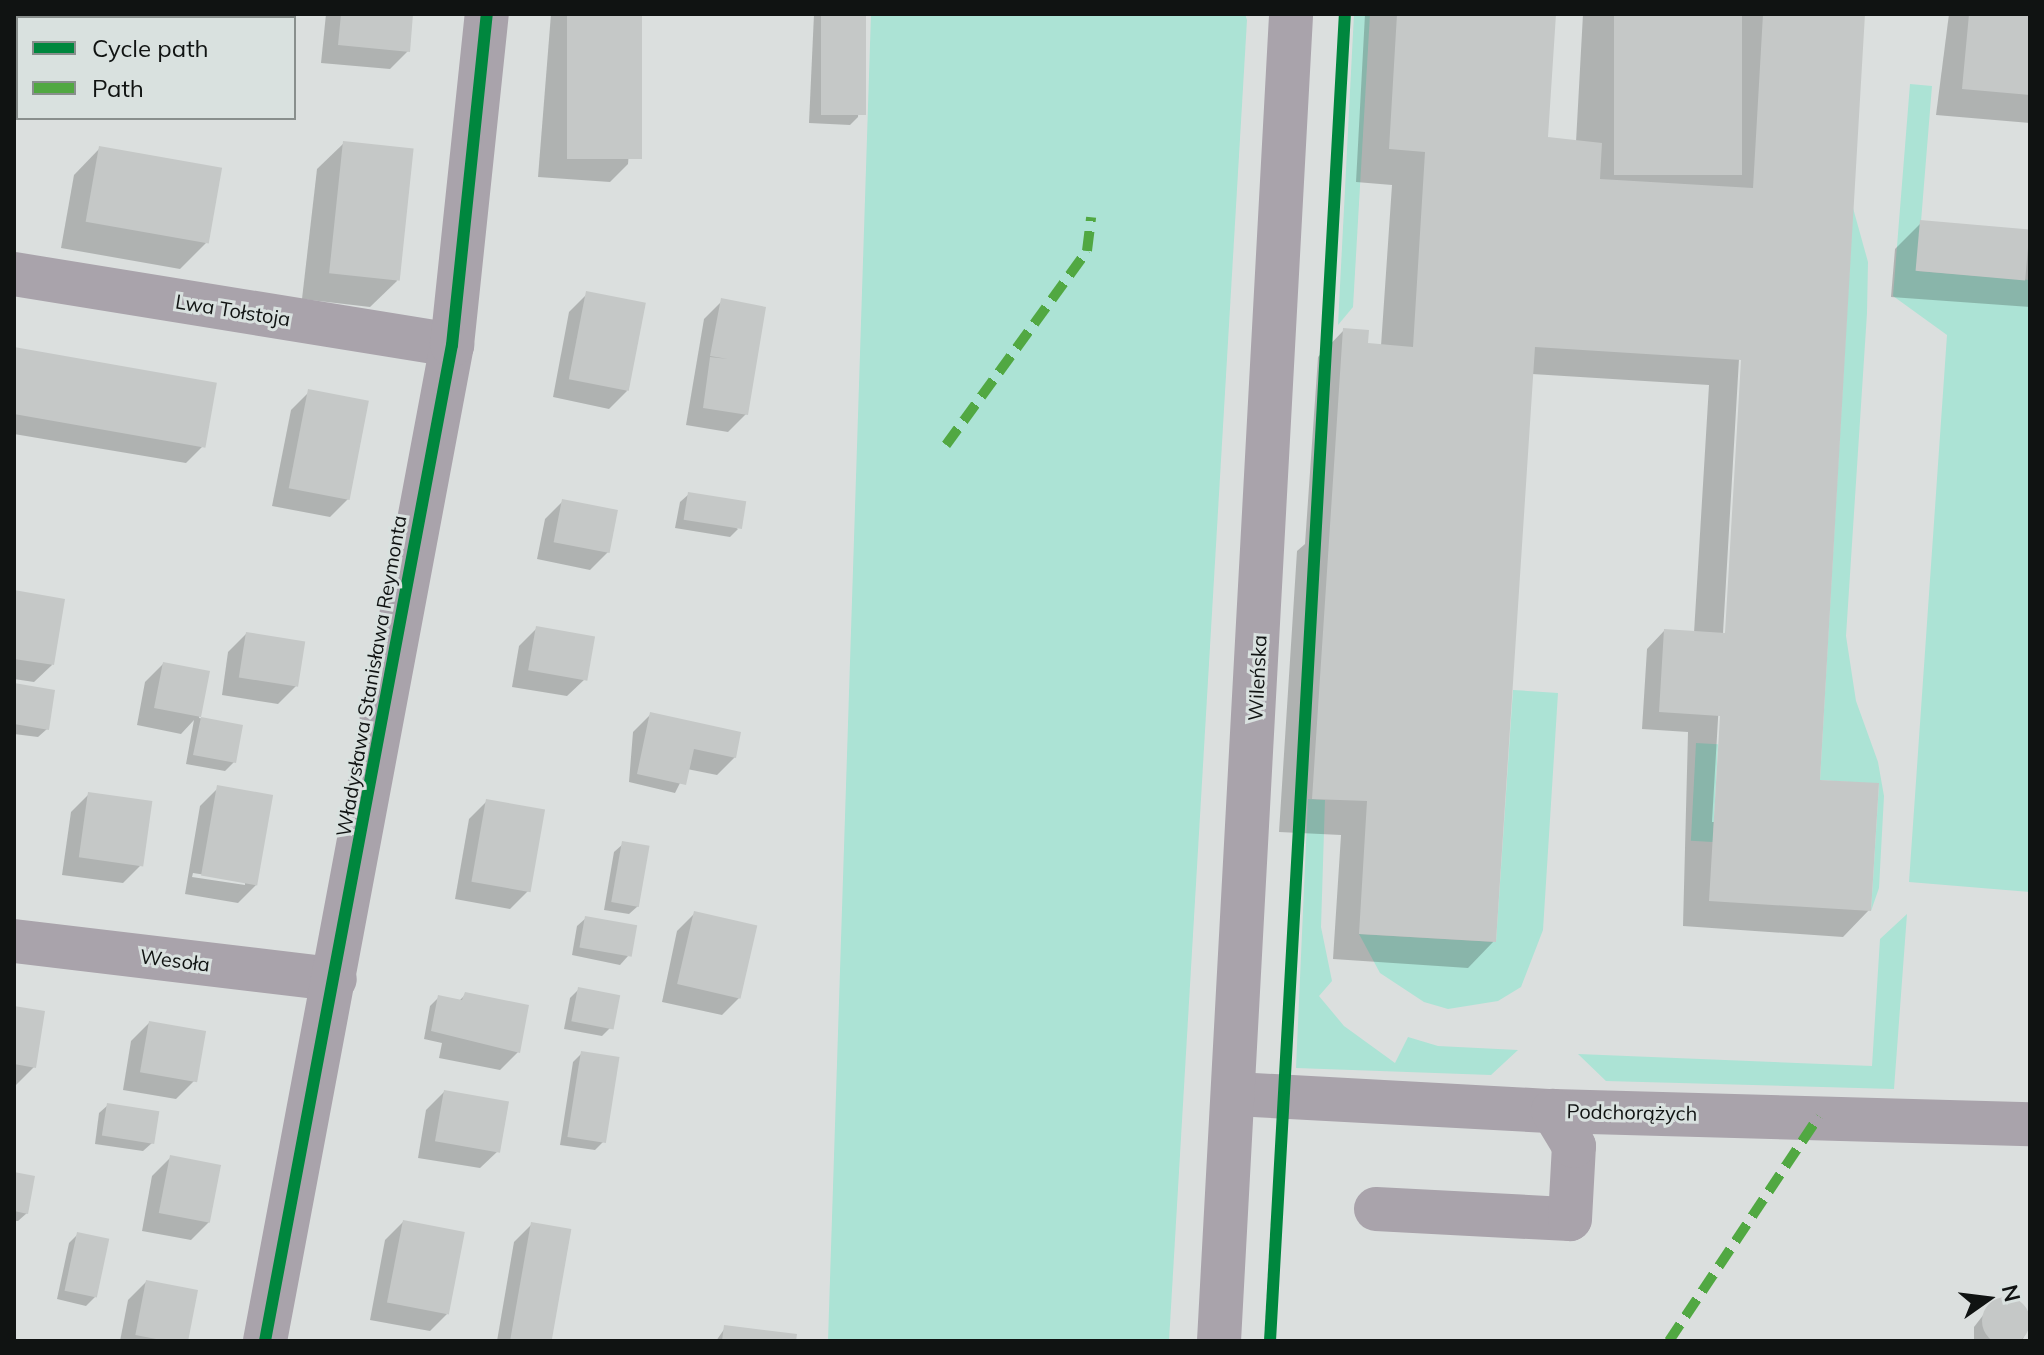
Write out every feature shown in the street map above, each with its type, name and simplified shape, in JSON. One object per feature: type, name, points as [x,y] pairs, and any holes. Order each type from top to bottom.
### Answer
[{"type":"street","name":"Władysława Stanisława Reymonta","points":[[265,1341],[452,345],[487,14]]},
{"type":"street","name":"Wileńska","points":[[1219,1341],[1235,1094],[1291,14]]},
{"type":"street","name":"Lwa Tołstoja","points":[[14,274],[452,345]]},
{"type":"street","name":"Wesoła","points":[[14,941],[335,979]]},
{"type":"street","name":"Podchorążych","points":[[1235,1094],[1553,1111],[2030,1124]]},
{"type":"street","points":[[1376,1209],[1570,1219],[1574,1146],[1553,1111]]},
{"type":"green space","points":[[871,14],[1245,14],[1247,20],[1169,1341],[828,1341]]},
{"type":"green space","points":[[1354,14],[1370,14],[1353,307],[1338,325]]},
{"type":"green space","points":[[1910,84],[1932,86],[1917,271],[2030,280],[2030,892],[1909,882],[1947,335],[1893,296]]},
{"type":"green space","points":[[1853,208],[1868,262],[1846,636],[1856,701],[1878,762],[1884,796],[1879,888],[1871,911],[1879,784],[1820,780]]},
{"type":"green space","points":[[1513,690],[1558,693],[1543,930],[1521,987],[1498,1001],[1448,1009],[1424,1002],[1380,973],[1359,934],[1496,942]]},
{"type":"green space","points":[[1696,743],[1718,744],[1713,842],[1691,841]]},
{"type":"green space","points":[[1308,799],[1325,800],[1321,927],[1332,981],[1319,996],[1344,1026],[1395,1063],[1408,1037],[1438,1046],[1518,1050],[1491,1075],[1296,1068]]},
{"type":"green space","points":[[1907,914],[1894,1089],[1606,1081],[1578,1054],[1872,1066],[1880,939]]},
{"type":"building","points":[[341,14],[413,14],[410,52],[338,45]]},
{"type":"building","points":[[567,14],[642,14],[642,159],[567,159]]},
{"type":"building","points":[[821,14],[866,14],[866,115],[821,115]]},
{"type":"building","points":[[1397,14],[1556,14],[1548,137],[1602,143],[1600,179],[1753,188],[1763,14],[1865,14],[1820,780],[1879,783],[1871,911],[1709,901],[1720,716],[1659,712],[1664,629],[1725,633],[1741,360],[1535,347],[1496,942],[1359,934],[1367,801],[1312,799],[1343,328],[1369,330],[1368,343],[1413,347],[1425,152],[1389,149]]},
{"type":"building","points":[[1614,14],[1742,14],[1742,175],[1614,175]]},
{"type":"building","points":[[1969,14],[2030,14],[2030,95],[1962,89]]},
{"type":"building","points":[[343,141],[414,148],[400,281],[329,273]]},
{"type":"building","points":[[99,146],[222,168],[209,244],[86,222]]},
{"type":"building","points":[[1920,220],[2030,230],[2025,280],[1916,271]]},
{"type":"building","points":[[586,291],[646,303],[629,391],[569,379]]},
{"type":"building","points":[[721,298],[766,307],[748,415],[703,408],[710,357],[728,359],[710,356]]},
{"type":"building","points":[[14,347],[217,383],[205,448],[14,414]]},
{"type":"building","points":[[308,389],[369,401],[350,500],[289,488]]},
{"type":"building","points":[[688,492],[746,501],[742,529],[684,520]]},
{"type":"building","points":[[562,499],[618,510],[610,553],[554,542]]},
{"type":"building","points":[[14,590],[65,599],[54,665],[14,659]]},
{"type":"building","points":[[536,626],[595,636],[587,681],[528,670]]},
{"type":"building","points":[[246,632],[305,641],[298,687],[239,677]]},
{"type":"building","points":[[163,662],[210,671],[201,717],[154,708]]},
{"type":"building","points":[[14,683],[55,690],[49,730],[14,724]]},
{"type":"building","points":[[650,712],[741,732],[736,758],[694,749],[686,785],[637,774]]},
{"type":"building","points":[[201,717],[243,725],[236,763],[193,755]]},
{"type":"building","points":[[217,785],[273,795],[257,886],[201,876]]},
{"type":"building","points":[[88,792],[152,801],[143,866],[79,857]]},
{"type":"building","points":[[486,799],[545,809],[531,892],[471,882]]},
{"type":"building","points":[[622,841],[650,846],[639,907],[611,902]]},
{"type":"building","points":[[694,911],[757,926],[740,999],[677,984]]},
{"type":"building","points":[[585,916],[637,925],[632,957],[579,948]]},
{"type":"building","points":[[578,987],[620,995],[614,1030],[571,1021]]},
{"type":"building","points":[[465,992],[529,1005],[520,1053],[431,1031],[438,995],[462,1000]]},
{"type":"building","points":[[14,1006],[45,1011],[36,1068],[14,1064]]},
{"type":"building","points":[[149,1021],[206,1031],[197,1082],[140,1072]]},
{"type":"building","points":[[581,1051],[620,1057],[606,1143],[567,1137]]},
{"type":"building","points":[[444,1090],[509,1101],[500,1153],[435,1141]]},
{"type":"building","points":[[107,1103],[159,1111],[154,1144],[102,1136]]},
{"type":"building","points":[[170,1155],[221,1165],[210,1223],[159,1213]]},
{"type":"building","points":[[14,1172],[35,1176],[28,1214],[14,1211]]},
{"type":"building","points":[[403,1220],[465,1232],[449,1314],[387,1302]]},
{"type":"building","points":[[531,1222],[571,1229],[552,1341],[510,1340]]},
{"type":"building","points":[[77,1232],[109,1239],[97,1298],[65,1291]]},
{"type":"building","points":[[146,1280],[198,1290],[188,1341],[166,1341],[135,1335]]},
{"type":"building","points":[[2006,1297],[2023,1304],[2030,1321],[2023,1338],[2006,1345],[1989,1338],[1982,1321],[1989,1304]]},
{"type":"building","points":[[724,1325],[797,1334],[796,1341],[722,1341]]},
{"type":"marked path","points":[[946,445],[1087,251],[1091,217]]},
{"type":"marked path","points":[[1669,1341],[1819,1116]]},
{"type":"cycle path","points":[[265,1341],[452,345],[487,14]]},
{"type":"cycle path","points":[[1270,1341],[1345,14]]}]
